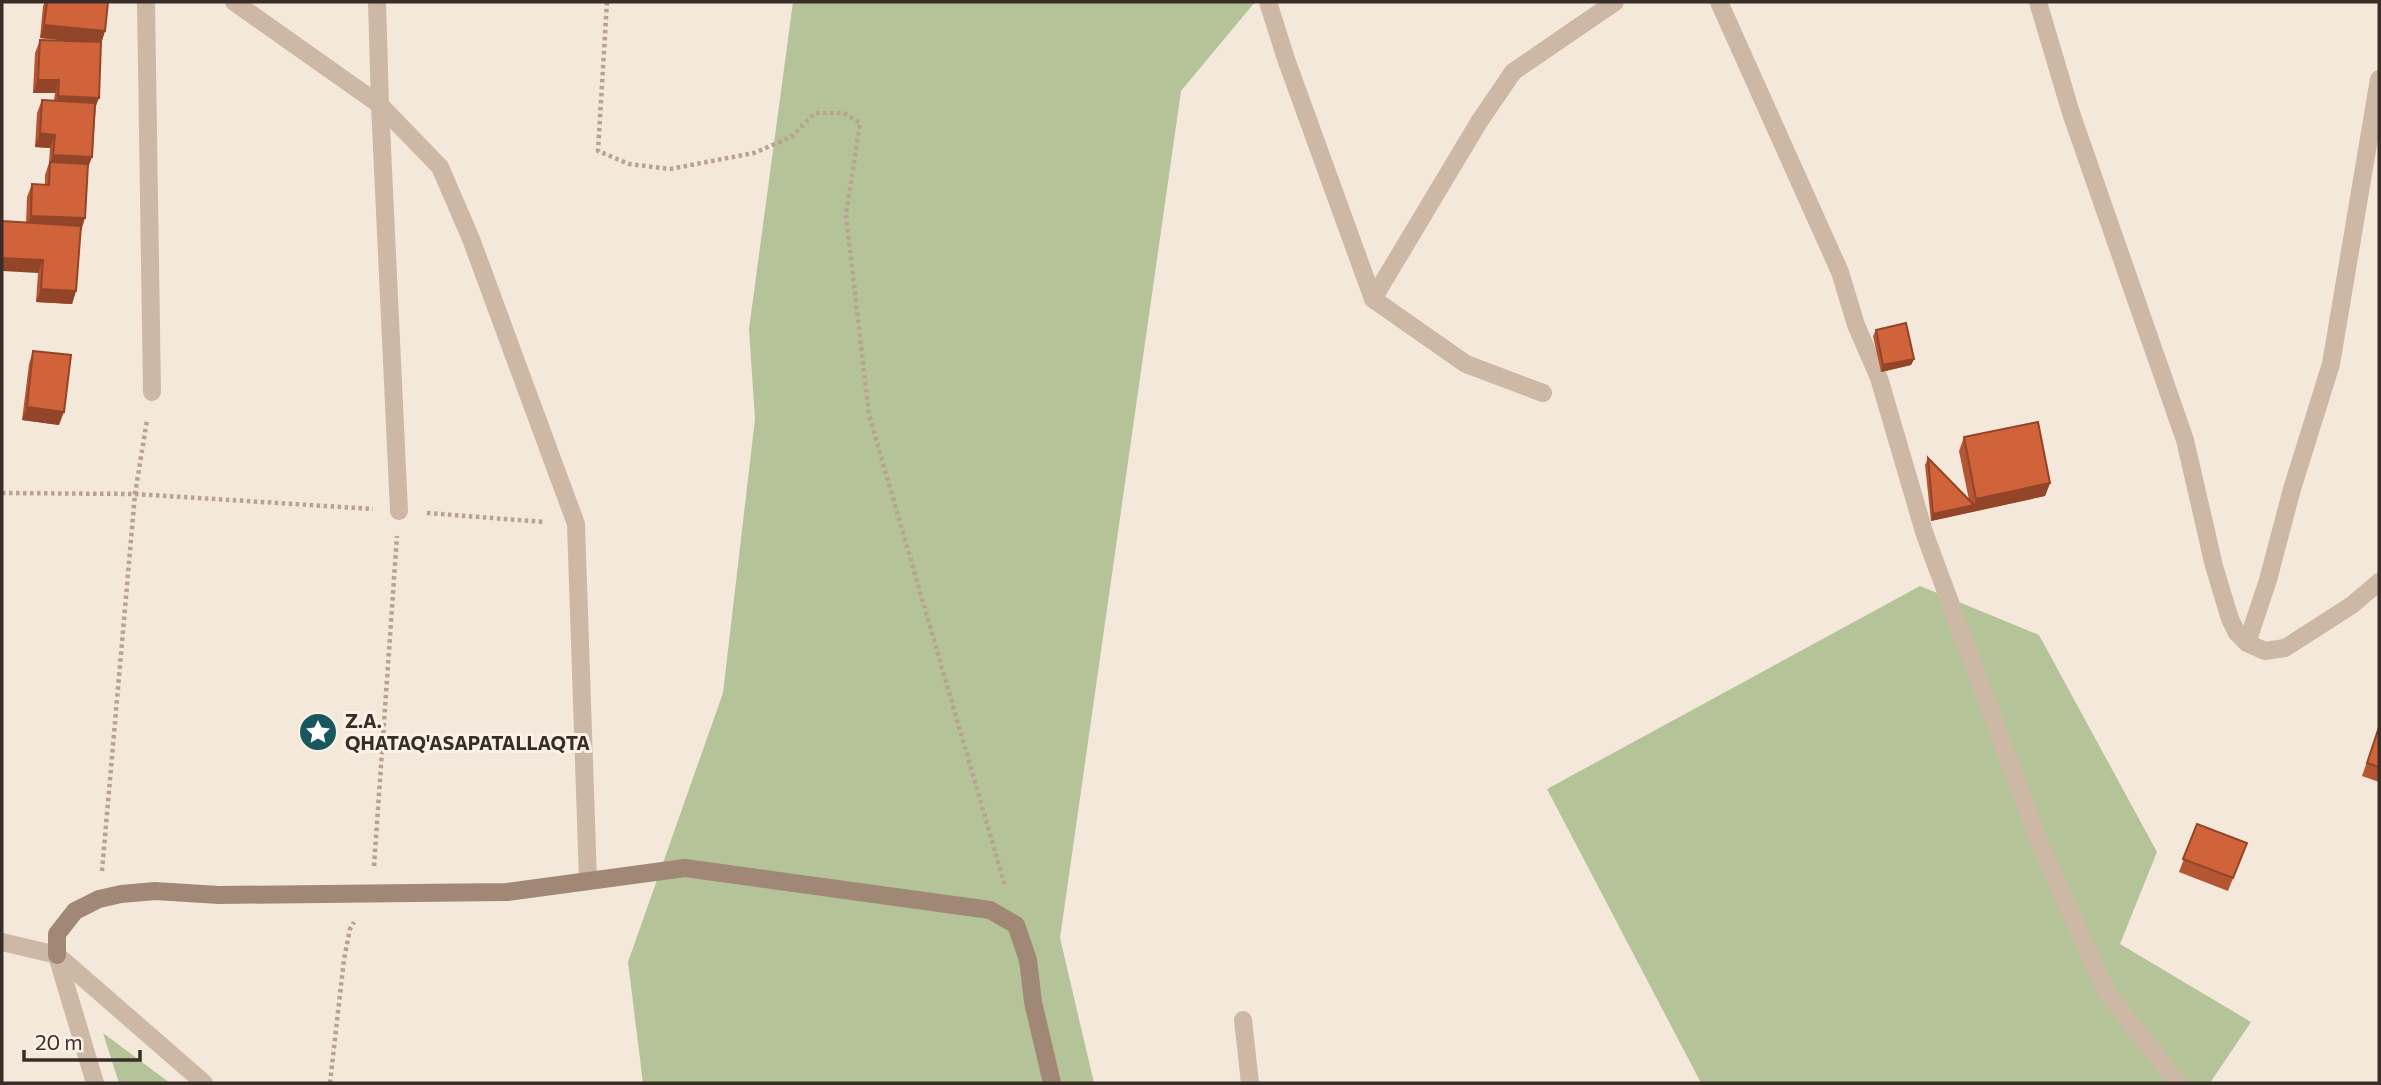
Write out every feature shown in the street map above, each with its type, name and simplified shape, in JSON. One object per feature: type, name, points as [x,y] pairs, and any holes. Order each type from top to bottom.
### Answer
[{"type":"street","points":[[146,2],[152,392]]},
{"type":"street","points":[[234,2],[380,105],[440,167],[471,239],[576,524],[588,881]]},
{"type":"street","points":[[377,2],[399,511]]},
{"type":"street","points":[[1268,2],[1373,299],[1466,364],[1543,393]]},
{"type":"street","points":[[1373,299],[1479,122],[1513,72],[1615,2]]},
{"type":"street","points":[[1719,2],[1840,272],[1856,325],[1879,378],[1925,535],[2042,847],[2107,993],[2179,1083]]},
{"type":"street","points":[[2038,2],[2071,113],[2185,440],[2214,566],[2237,634],[2247,643],[2264,651],[2284,649],[2352,604],[2379,582]]},
{"type":"street","points":[[2247,643],[2331,364],[2379,79]]},
{"type":"street","points":[[94,1083],[57,955],[57,934],[75,911],[99,900],[121,894],[155,891],[219,895],[507,892],[685,868],[990,910],[1016,925],[1028,960],[1033,1002],[1052,1083]]},
{"type":"street","points":[[2,942],[57,955],[204,1083]]},
{"type":"street","points":[[1243,1020],[1250,1083]]},
{"type":"path","points":[[607,2],[598,151],[629,164],[670,169],[754,153],[791,137],[816,113],[844,113],[860,123],[846,215],[869,415],[1016,925]]},
{"type":"path","points":[[99,900],[135,494],[152,392]]},
{"type":"path","points":[[2,493],[135,494],[576,524]]},
{"type":"path","points":[[330,1083],[350,929],[372,892],[399,511]]},
{"type":"green space","points":[[793,2],[1255,2],[1181,91],[1060,938],[1094,1083],[643,1083],[628,962],[723,693],[755,419],[749,329]]},
{"type":"green space","points":[[1920,586],[2039,635],[2157,852],[2120,944],[2251,1022],[2210,1083],[1701,1083],[1547,789]]},
{"type":"green space","points":[[103,1033],[170,1083],[119,1083]]},
{"type":"building","points":[[47,2],[108,2],[105,31],[44,25]]},
{"type":"building","points":[[40,40],[101,42],[99,98],[58,96],[59,80],[38,80]]},
{"type":"building","points":[[42,100],[95,103],[92,157],[53,155],[55,135],[40,133]]},
{"type":"building","points":[[50,162],[88,164],[85,218],[31,216],[32,184],[49,185]]},
{"type":"building","points":[[2,221],[81,226],[76,291],[41,289],[43,260],[2,258]]},
{"type":"building","points":[[1906,323],[1914,359],[1883,365],[1876,330]]},
{"type":"building","points":[[33,351],[71,355],[64,412],[27,407]]},
{"type":"building","points":[[2038,422],[2050,483],[1976,499],[1964,437]]},
{"type":"building","points":[[1928,458],[1974,505],[1933,514]]},
{"type":"building","points":[[2379,727],[2379,767],[2367,763]]},
{"type":"building","points":[[2197,824],[2247,843],[2233,878],[2183,859]]},
{"type":"place","name":"Z.A. QHATAQ'ASAPATALLAQTA","points":[[318,732]]}]
